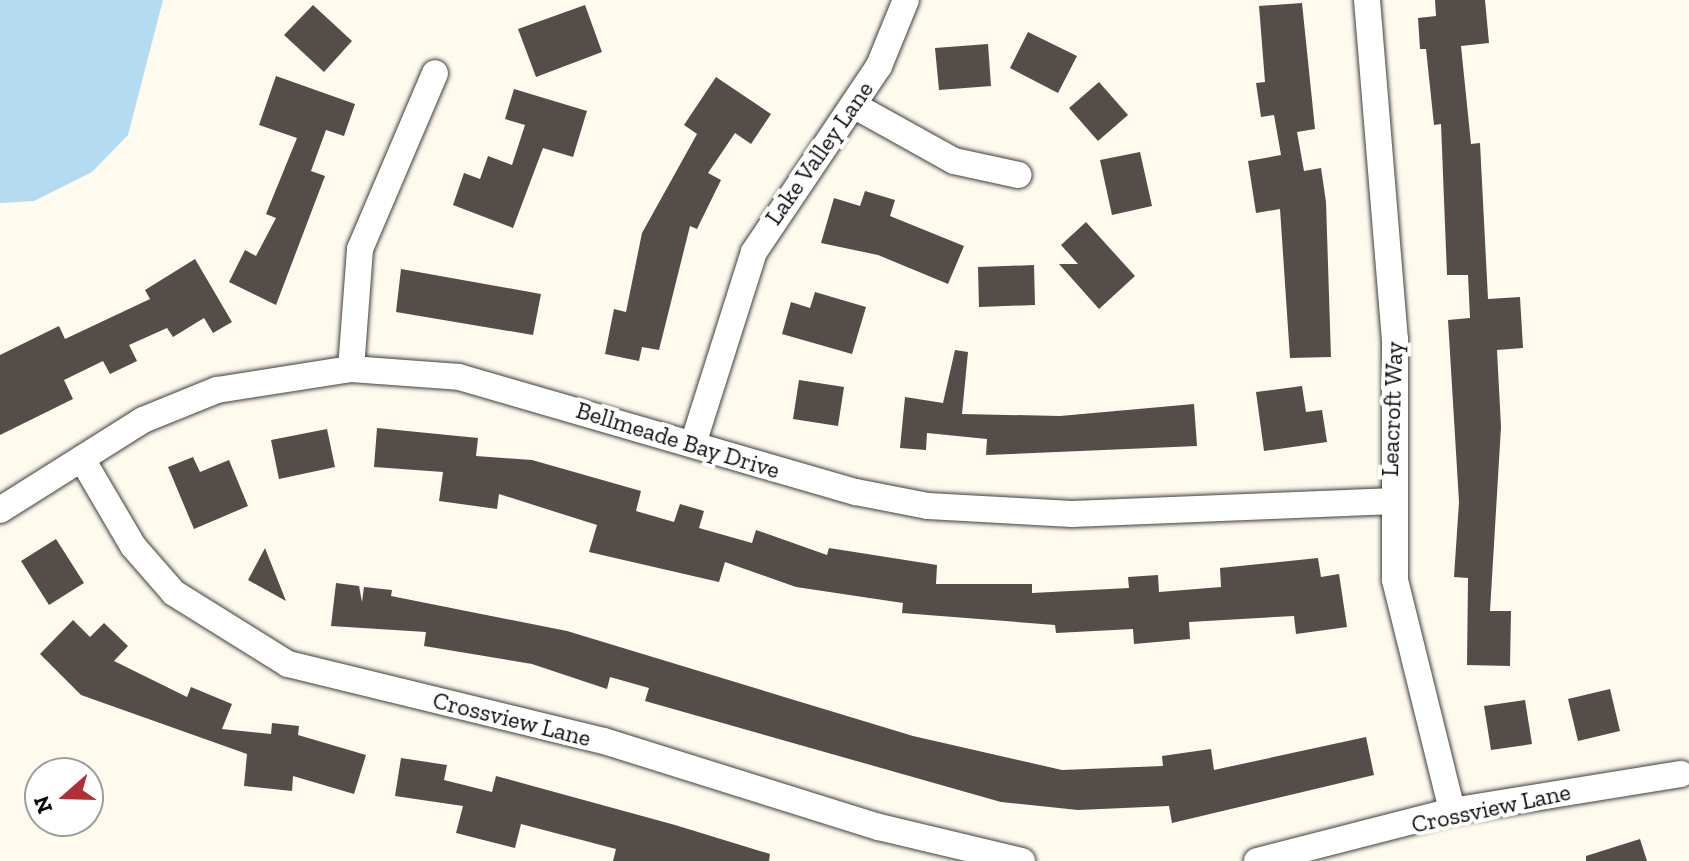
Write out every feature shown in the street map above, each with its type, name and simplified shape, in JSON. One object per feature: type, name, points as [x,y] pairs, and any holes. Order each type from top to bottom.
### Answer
[{"type":"street","name":"Lake Valley Lane","points":[[693,444],[754,252],[776,210],[855,106],[906,0]]},
{"type":"street","name":"Leacroft Way","points":[[1367,0],[1394,324],[1390,501],[1395,580],[1452,811]]},
{"type":"street","points":[[351,369],[360,249],[435,73]]},
{"type":"street","points":[[855,106],[954,161],[1018,175]]},
{"type":"street","name":"Bellmeade Bay Drive","points":[[0,510],[143,420],[217,390],[351,369],[459,377],[856,492],[997,513],[1390,501]]},
{"type":"street","name":"Crossview Lane","points":[[82,459],[133,546],[174,593],[288,664],[604,741],[879,827],[1022,861]]},
{"type":"street","name":"Crossview Lane","points":[[1257,861],[1452,811],[1681,774]]},
{"type":"water","points":[[0,0],[163,0],[128,135],[92,172],[34,201],[0,203]]},
{"type":"building","points":[[1435,0],[1485,0],[1489,43],[1461,46],[1471,144],[1480,143],[1488,299],[1520,297],[1523,348],[1497,350],[1501,427],[1490,611],[1511,611],[1510,666],[1467,665],[1468,578],[1454,577],[1459,502],[1448,320],[1470,318],[1468,275],[1447,275],[1441,124],[1434,125],[1426,49],[1420,49],[1418,18],[1436,16]]},
{"type":"building","points":[[1302,3],[1315,129],[1297,132],[1304,171],[1321,168],[1326,202],[1331,357],[1290,358],[1280,209],[1256,213],[1248,161],[1281,155],[1274,115],[1261,117],[1256,83],[1265,82],[1259,6]]},
{"type":"building","points":[[313,5],[352,41],[324,72],[284,35]]},
{"type":"building","points":[[585,5],[602,52],[536,77],[518,29]]},
{"type":"building","points":[[1028,32],[1077,56],[1058,93],[1010,68]]},
{"type":"building","points":[[988,44],[991,86],[939,90],[935,48]]},
{"type":"building","points":[[276,76],[355,104],[344,136],[326,130],[311,171],[325,176],[276,305],[229,282],[245,250],[256,256],[276,218],[266,214],[297,138],[259,125]]},
{"type":"building","points":[[716,77],[771,114],[751,144],[735,133],[708,173],[721,180],[697,229],[690,226],[659,350],[642,347],[639,361],[605,354],[614,309],[626,312],[642,233],[697,134],[684,125]]},
{"type":"building","points":[[1099,82],[1128,115],[1098,141],[1069,108]]},
{"type":"building","points":[[514,89],[587,111],[573,157],[543,148],[513,228],[453,205],[464,173],[480,179],[488,156],[512,165],[525,125],[505,119]]},
{"type":"building","points":[[1140,152],[1152,206],[1112,215],[1100,160]]},
{"type":"building","points":[[865,191],[895,200],[890,216],[964,246],[948,284],[878,255],[821,243],[834,198],[860,206]]},
{"type":"building","points":[[1086,222],[1135,276],[1099,309],[1059,264],[1078,264],[1061,245]]},
{"type":"building","points":[[195,259],[232,322],[213,333],[204,318],[173,337],[167,328],[129,345],[137,361],[110,374],[103,361],[64,380],[73,399],[0,435],[0,355],[59,326],[65,339],[150,299],[145,290]]},
{"type":"building","points":[[1034,265],[1035,305],[979,307],[978,267]]},
{"type":"building","points":[[401,269],[541,294],[533,335],[396,312]]},
{"type":"building","points":[[815,292],[866,307],[852,354],[782,334],[791,302],[810,308]]},
{"type":"building","points":[[955,350],[968,352],[962,414],[1060,416],[1194,404],[1197,446],[986,455],[987,439],[927,433],[926,450],[900,448],[905,397],[943,403]]},
{"type":"building","points":[[799,380],[844,387],[838,426],[793,419]]},
{"type":"building","points":[[1302,386],[1306,412],[1322,410],[1327,442],[1264,451],[1256,392]]},
{"type":"building","points":[[377,428],[478,438],[476,456],[532,460],[641,491],[636,511],[674,522],[680,504],[704,511],[699,528],[752,543],[756,530],[827,555],[829,548],[937,565],[936,584],[1032,584],[1032,593],[1129,588],[1128,577],[1158,575],[1159,592],[1221,587],[1220,568],[1318,558],[1321,577],[1339,574],[1347,627],[1296,634],[1294,616],[1189,622],[1190,639],[1134,644],[1133,629],[1056,633],[1055,625],[902,613],[903,603],[796,587],[725,562],[719,582],[589,552],[597,525],[499,494],[497,509],[439,501],[443,472],[374,467]]},
{"type":"building","points":[[327,429],[335,467],[279,479],[271,440]]},
{"type":"building","points":[[193,457],[200,472],[229,460],[248,506],[194,529],[168,467]]},
{"type":"building","points":[[56,539],[84,583],[49,605],[21,561]]},
{"type":"building","points":[[265,548],[286,601],[248,580]]},
{"type":"building","points":[[336,583],[359,586],[362,602],[364,587],[392,590],[391,596],[567,631],[913,736],[1062,770],[1163,766],[1162,756],[1211,749],[1214,770],[1366,737],[1374,775],[1172,823],[1169,806],[1078,810],[1001,802],[645,701],[649,688],[610,677],[607,689],[532,664],[424,646],[426,632],[331,626]]},
{"type":"building","points":[[73,620],[90,637],[104,623],[128,646],[114,661],[187,697],[191,687],[232,704],[222,729],[271,734],[272,723],[299,726],[298,735],[366,755],[354,794],[293,776],[292,791],[244,786],[247,754],[81,695],[40,654]]},
{"type":"building","points":[[1610,689],[1620,731],[1578,741],[1568,699]]},
{"type":"building","points":[[1525,700],[1532,744],[1491,750],[1484,706]]},
{"type":"building","points":[[401,758],[447,765],[444,780],[492,792],[496,776],[770,854],[769,861],[613,861],[616,849],[521,824],[515,848],[456,833],[463,806],[395,796]]},
{"type":"building","points":[[1640,839],[1647,861],[1586,861],[1586,856]]}]
